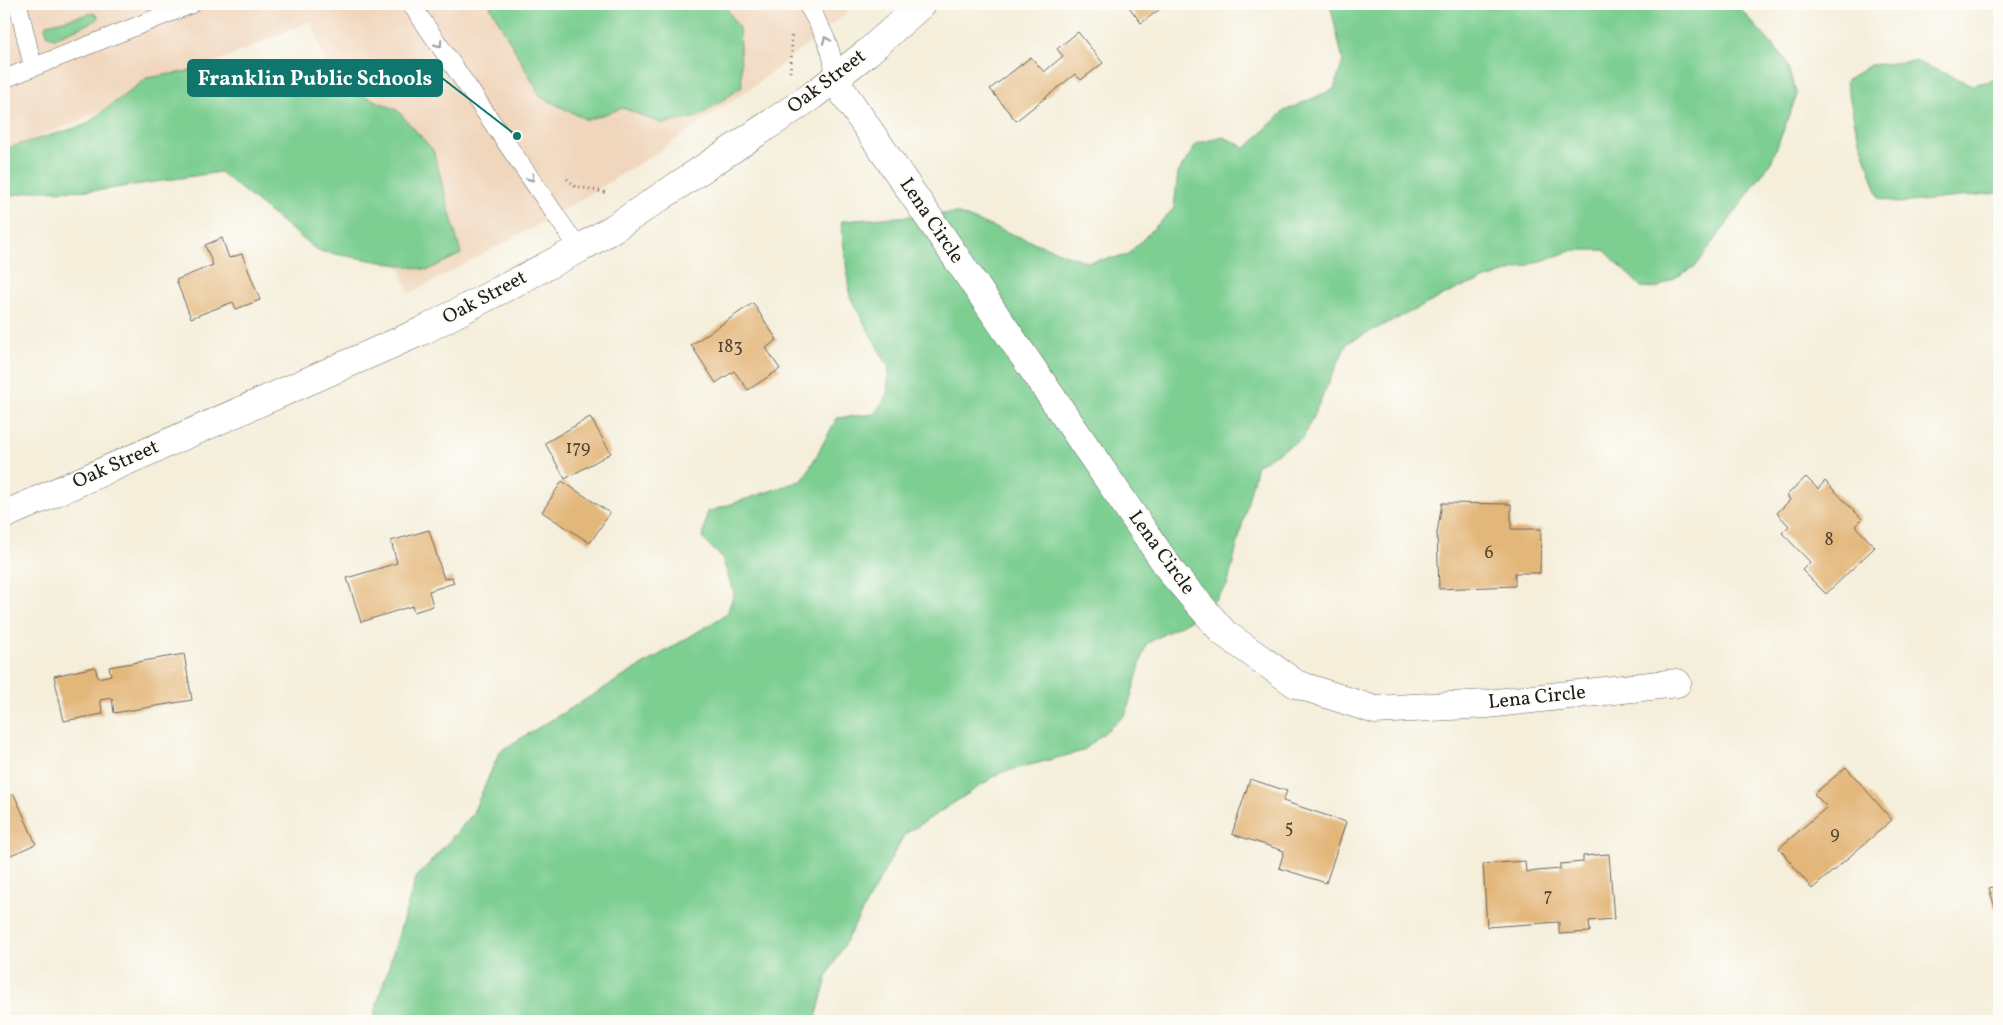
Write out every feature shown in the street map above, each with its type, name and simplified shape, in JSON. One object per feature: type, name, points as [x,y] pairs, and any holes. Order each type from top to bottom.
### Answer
[{"type":"street","name":"Oak Street","points":[[4,515],[413,335],[579,249],[622,223],[834,79],[922,4]]},
{"type":"street","name":"Lena Circle","points":[[834,79],[1173,574],[1224,633],[1232,639],[1296,684],[1375,710],[1487,704],[1677,683]]},
{"type":"lane","points":[[18,4],[33,67]]},
{"type":"lane","points":[[4,78],[192,4]]},
{"type":"lane","points":[[411,4],[579,249]]},
{"type":"lane","points":[[807,4],[827,41],[834,66],[834,79]]},
{"type":"path","points":[[787,79],[792,63],[790,30]]},
{"type":"path","points":[[566,178],[575,186],[602,192],[615,192]]},
{"type":"shaded area","points":[[4,4],[858,4],[758,83],[656,153],[552,217],[409,294],[311,21],[4,153]]},
{"type":"green space","points":[[489,4],[724,4],[739,28],[742,87],[698,117],[663,124],[623,108],[587,120],[541,97]]},
{"type":"green space","points":[[1330,4],[1736,4],[1785,59],[1797,95],[1771,162],[1696,266],[1657,288],[1641,287],[1604,250],[1574,250],[1459,288],[1347,343],[1303,438],[1257,465],[1227,586],[1203,613],[1146,644],[1126,714],[1083,751],[1000,773],[904,835],[828,974],[815,1021],[372,1021],[416,878],[472,815],[500,751],[727,614],[734,594],[722,558],[703,539],[707,512],[803,480],[837,418],[874,414],[887,396],[889,368],[850,297],[841,221],[956,213],[1086,262],[1126,256],[1174,208],[1178,173],[1197,143],[1224,137],[1246,148],[1284,111],[1334,89],[1343,61]]},
{"type":"green space","points":[[93,13],[98,16],[97,20],[55,38],[48,36],[45,27],[47,24]]},
{"type":"green space","points":[[1915,61],[1972,85],[1999,79],[1999,193],[1899,203],[1879,198],[1856,128],[1846,81],[1870,65]]},
{"type":"green space","points":[[195,70],[367,97],[397,110],[433,150],[461,254],[428,270],[318,251],[220,172],[102,190],[34,191],[4,197],[4,149],[85,125],[147,78]]},
{"type":"building","points":[[1127,4],[1167,4],[1141,23]]},
{"type":"building","points":[[1078,32],[1103,63],[1081,80],[1075,74],[1016,121],[990,89],[1031,57],[1044,72],[1063,56],[1057,49]]},
{"type":"building","points":[[222,238],[229,258],[242,254],[260,300],[236,309],[233,302],[191,318],[176,280],[213,265],[205,245]]},
{"type":"building","points":[[753,303],[777,340],[766,348],[780,369],[748,390],[734,371],[716,383],[691,345]]},
{"type":"building","points":[[590,417],[611,453],[565,479],[545,443]]},
{"type":"building","points":[[1806,477],[1818,489],[1825,481],[1862,519],[1855,526],[1875,547],[1826,594],[1802,570],[1810,562],[1782,533],[1789,526],[1777,513],[1790,500],[1787,495]]},
{"type":"building","points":[[562,481],[610,513],[590,543],[542,512]]},
{"type":"building","points":[[1442,503],[1511,504],[1511,529],[1541,529],[1540,573],[1515,573],[1515,586],[1439,589],[1437,533]]},
{"type":"building","points":[[429,530],[444,579],[452,577],[454,583],[429,591],[433,606],[414,612],[412,606],[361,622],[347,578],[397,563],[391,541]]},
{"type":"building","points":[[184,654],[192,700],[114,713],[112,698],[100,700],[103,714],[64,721],[54,676],[95,667],[98,678],[111,675],[109,667]]},
{"type":"building","points":[[1846,767],[1892,820],[1812,889],[1779,848],[1827,807],[1814,794]]},
{"type":"building","points":[[1250,779],[1287,791],[1283,801],[1346,822],[1326,883],[1279,868],[1284,851],[1232,834]]},
{"type":"building","points":[[14,794],[36,844],[4,858],[4,798]]},
{"type":"building","points":[[1609,854],[1614,919],[1589,921],[1590,932],[1559,934],[1559,922],[1487,927],[1483,864],[1525,861],[1526,872],[1560,869],[1560,864],[1583,862],[1583,856]]},
{"type":"building","points":[[1999,885],[1999,921],[1989,888]]},
{"type":"place","name":"Franklin Public Schools","points":[[517,136]]}]
